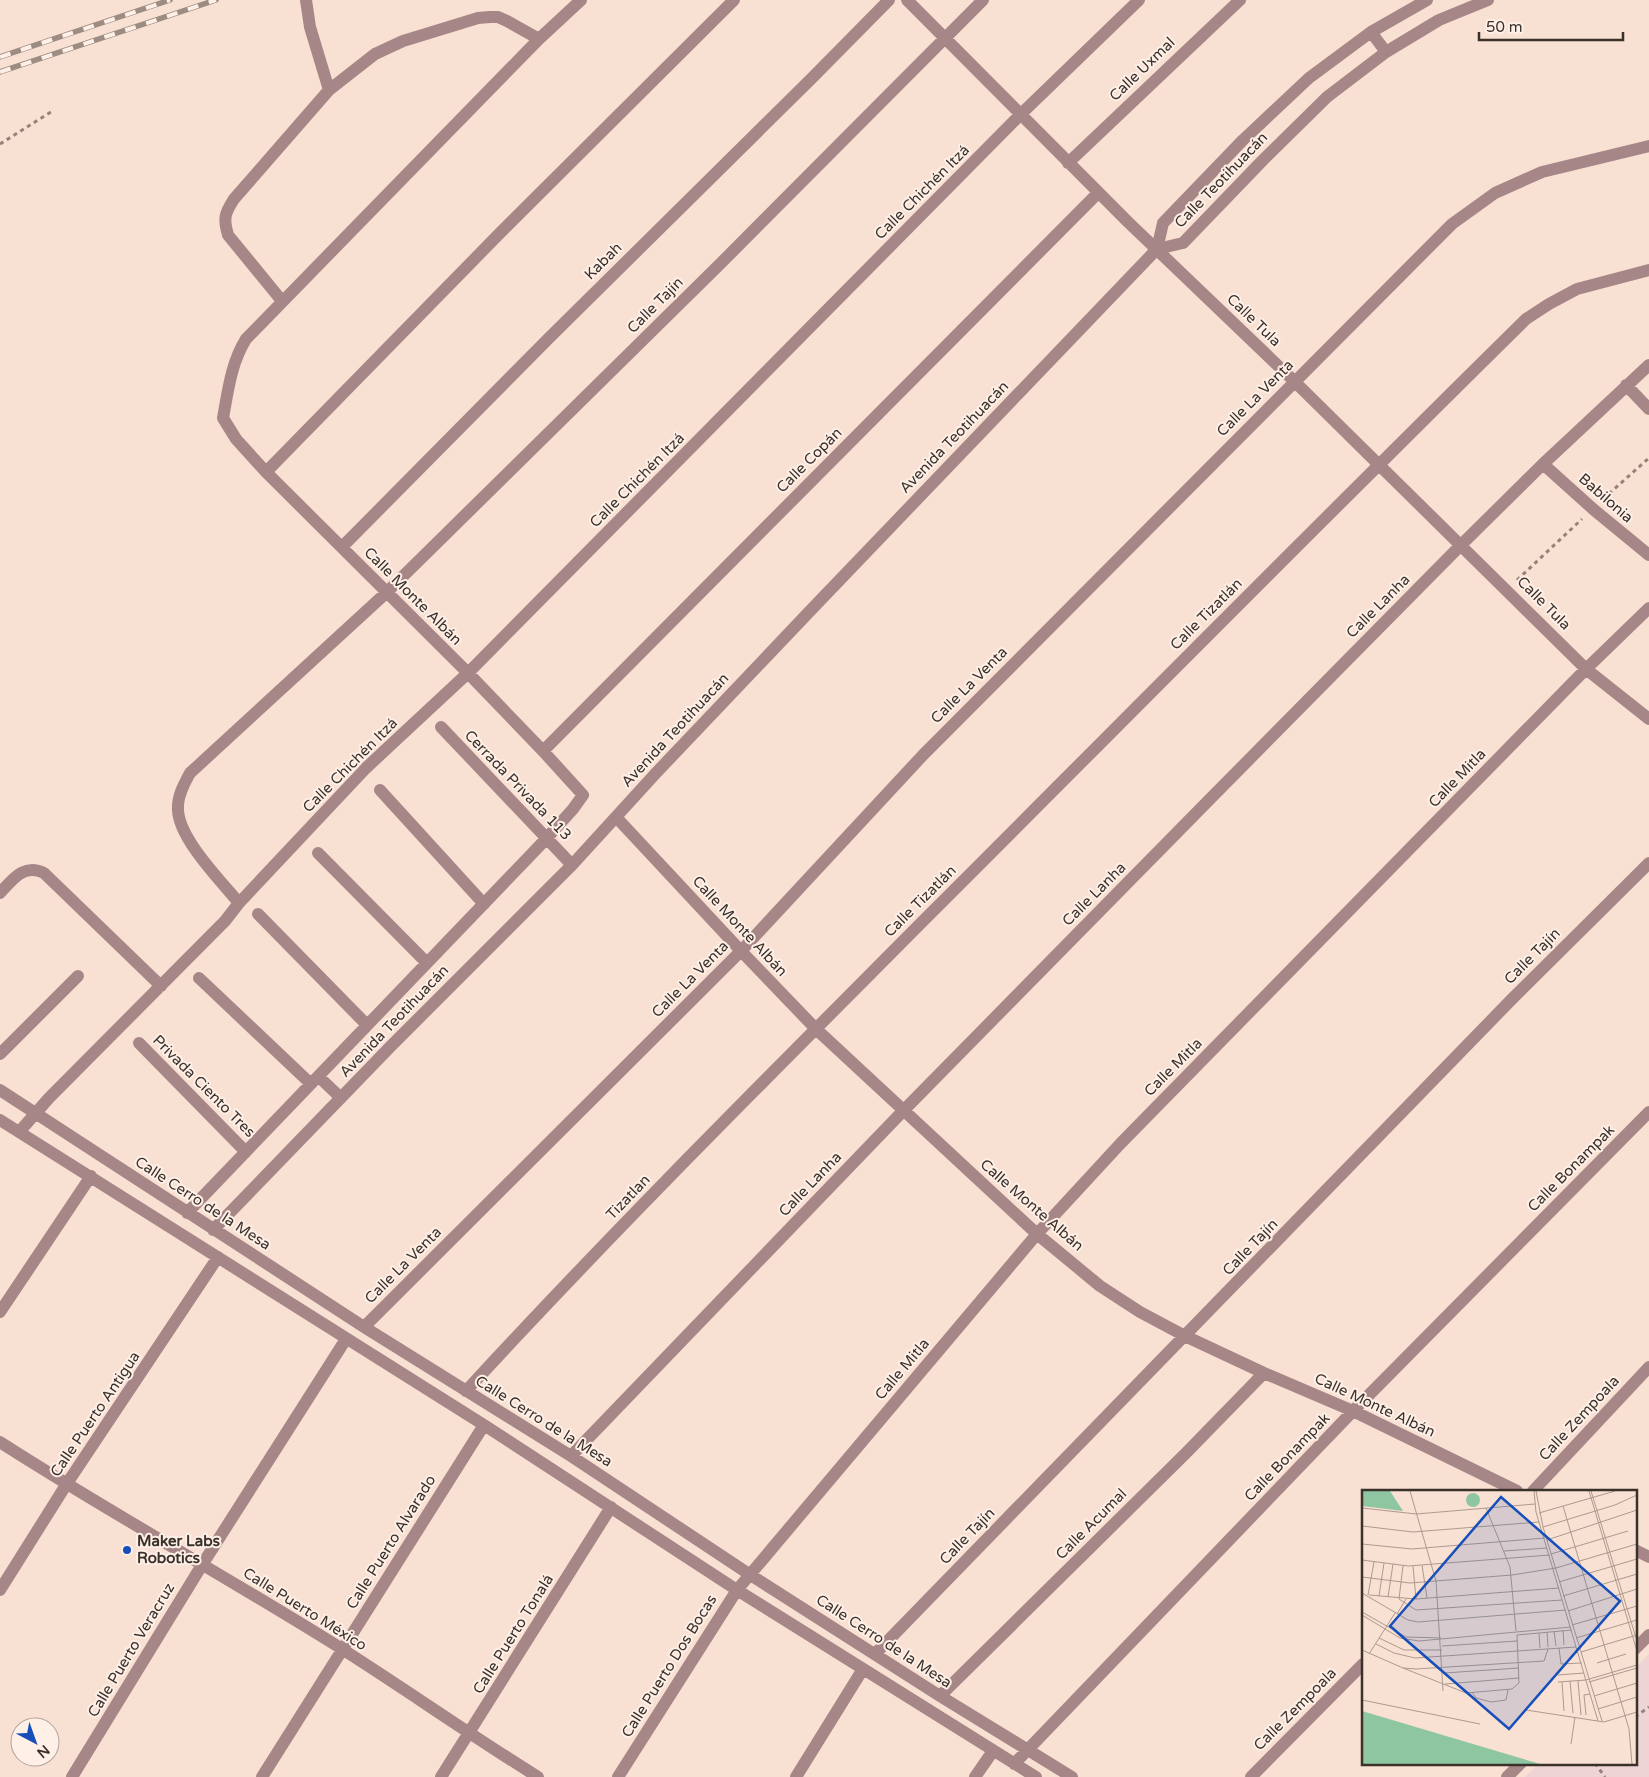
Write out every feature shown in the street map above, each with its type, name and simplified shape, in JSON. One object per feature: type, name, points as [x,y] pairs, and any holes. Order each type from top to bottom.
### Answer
[{"type":"street","points":[[306,0],[310,27],[329,90]]},
{"type":"street","points":[[539,39],[498,18],[478,18],[390,47],[376,54],[329,90],[234,199],[227,211],[224,222],[228,235],[282,302],[539,39],[581,0]]},
{"type":"street","points":[[266,472],[499,234],[734,0]]},
{"type":"street","name":"Kabah","points":[[342,547],[889,0]]},
{"type":"street","name":"Calle Tula","points":[[907,0],[1068,163],[1507,589],[1586,669],[1649,719]]},
{"type":"street","name":"Calle Tajín","points":[[239,903],[200,857],[186,835],[178,810],[181,790],[190,774],[386,593],[720,264],[983,0]]},
{"type":"street","name":"Calle Chichén Itzá","points":[[20,1132],[35,1113],[225,921],[239,903],[366,768],[468,674],[1021,114],[1139,0]]},
{"type":"street","name":"Calle Uxmal","points":[[1068,163],[1240,0]]},
{"type":"street","name":"Calle Teotihuacán","points":[[1427,0],[1372,32],[1309,78],[1243,140],[1163,223],[1158,249],[1183,244],[1263,160],[1327,97],[1386,52],[1439,20],[1488,0]]},
{"type":"street","points":[[1372,32],[1386,52]]},
{"type":"street","name":"Calle La Venta","points":[[364,1327],[741,952],[922,755],[1452,224],[1495,193],[1542,172],[1649,146]]},
{"type":"street","name":"Calle Copán","points":[[544,751],[1098,192]]},
{"type":"street","name":"Avenida Teotihuacán","points":[[213,1230],[572,865],[796,626],[1158,249]]},
{"type":"street","name":"Calle Tizatlán","points":[[816,1029],[1526,319],[1577,289],[1649,270]]},
{"type":"street","name":"Calle Monte Albán","points":[[282,302],[246,340],[238,352],[223,418],[236,439],[266,472],[544,751],[583,795],[546,839]]},
{"type":"street","name":"Calle Lanha","points":[[571,1456],[903,1111],[1461,545],[1543,464],[1649,365]]},
{"type":"street","points":[[1626,385],[1649,409]]},
{"type":"street","name":"Babilonia","points":[[1543,464],[1593,509],[1649,555]]},
{"type":"street","name":"Calle Mitla","points":[[749,1574],[857,1449],[1037,1234],[1121,1143],[1586,669],[1649,608]]},
{"type":"street","name":"Cerrada Privada 113","points":[[441,727],[572,865]]},
{"type":"street","points":[[380,790],[484,904]]},
{"type":"street","name":"Calle Monte Albán","points":[[616,817],[741,952],[816,1029],[1037,1234],[1100,1286],[1140,1312],[1185,1336],[1353,1412],[1515,1490]]},
{"type":"street","points":[[187,1213],[546,839]]},
{"type":"street","points":[[318,853],[427,963]]},
{"type":"street","name":"Calle Tajín","points":[[875,1654],[1511,1000],[1649,863]]},
{"type":"street","points":[[0,893],[14,878],[26,870],[35,868],[44,873],[161,986]]},
{"type":"street","points":[[258,914],[367,1025]]},
{"type":"street","points":[[0,1054],[78,976]]},
{"type":"street","points":[[199,978],[315,1080],[341,1098]]},
{"type":"street","name":"Tizatlan","points":[[466,1391],[538,1312],[816,1029]]},
{"type":"street","name":"Privada Ciento Tres","points":[[139,1043],[246,1152]]},
{"type":"street","name":"Calle Cerro de la Mesa","points":[[0,1090],[364,1327],[571,1456],[749,1574],[940,1696],[1072,1777]]},
{"type":"street","name":"Calle Bonampak","points":[[1014,1764],[1026,1749],[1353,1412],[1649,1112]]},
{"type":"street","points":[[0,1120],[484,1425],[863,1670],[1036,1777]]},
{"type":"street","points":[[0,1312],[91,1176]]},
{"type":"street","name":"Calle Puerto Antigua","points":[[0,1590],[66,1485],[218,1257]]},
{"type":"street","name":"Calle Puerto Veracruz","points":[[72,1777],[202,1565],[346,1339]]},
{"type":"street","name":"Calle Zempoala","points":[[1534,1490],[1649,1367]]},
{"type":"street","name":"Calle Acumal","points":[[940,1696],[1186,1453],[1264,1373]]},
{"type":"street","name":"Calle Puerto Alvarado","points":[[262,1777],[484,1425]]},
{"type":"street","name":"Calle Puerto México","points":[[0,1442],[66,1485],[342,1649],[469,1734],[538,1777]]},
{"type":"street","name":"Calle Puerto Tonalá","points":[[441,1777],[611,1507]]},
{"type":"street","points":[[1636,1550],[1649,1556]]},
{"type":"street","name":"Calle Puerto Dos Bocas","points":[[618,1777],[749,1574]]},
{"type":"street","points":[[1636,1648],[1649,1635]]},
{"type":"street","name":"Calle Zempoala","points":[[1251,1777],[1362,1665]]},
{"type":"street","points":[[796,1777],[863,1670]]},
{"type":"street","points":[[975,1777],[993,1751]]},
{"type":"street","points":[[1507,1777],[1520,1764]]},
{"type":"path","points":[[0,144],[54,110]]},
{"type":"path","points":[[1507,589],[1649,458]]},
{"type":"path","points":[[1636,1716],[1649,1707]]},
{"type":"path","points":[[1596,1764],[1604,1777]]},
{"type":"shaded area","points":[[1649,1654],[1649,1777],[1525,1777],[1538,1764],[1636,1764],[1636,1667]]},
{"type":"railway","points":[[0,57],[170,0]]},
{"type":"railway","points":[[0,72],[216,0]]},
{"type":"place","name":"Maker Labs Robotics","points":[[127,1550]]}]
